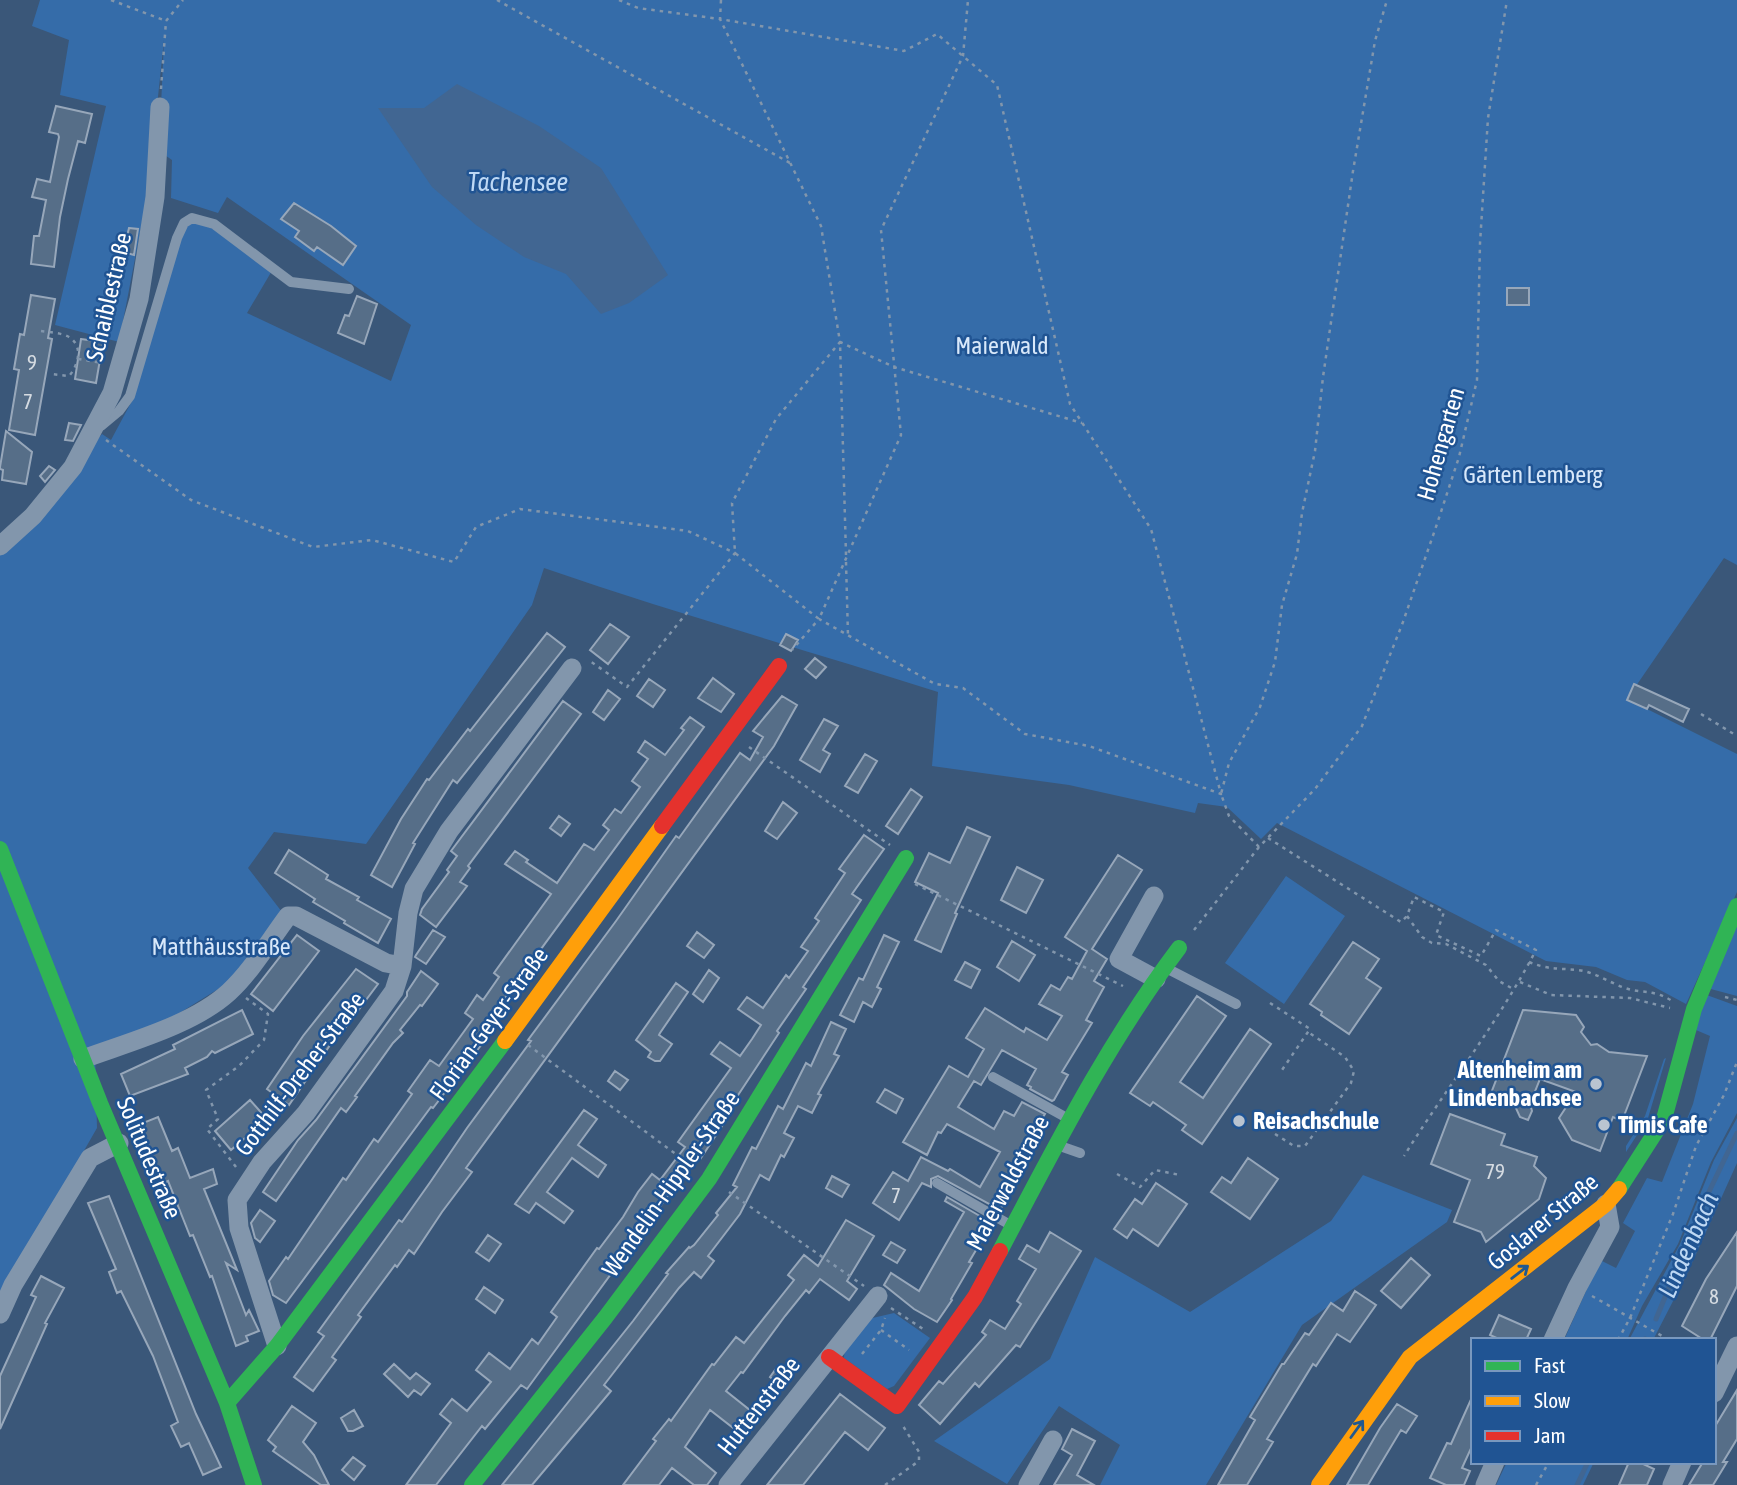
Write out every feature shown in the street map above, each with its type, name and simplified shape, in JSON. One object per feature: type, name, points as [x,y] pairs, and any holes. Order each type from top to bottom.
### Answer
[{"type":"street","name":"Schaiblestraße","points":[[0,546],[33,516],[73,467],[112,393],[139,299],[155,197],[160,107]]},
{"type":"street","name":"Florian-Geyer-Straße","points":[[227,1403],[277,1346],[511,1033],[779,666]]},
{"type":"street","name":"Gotthilf-Dreher-Straße","points":[[277,1346],[239,1228],[237,1200],[262,1161],[306,1113],[394,991],[402,966],[408,913],[414,889],[449,831],[572,668]]},
{"type":"street","name":"Solitudestraße","points":[[0,849],[83,1059],[227,1403],[254,1485]]},
{"type":"street","name":"Wendelin-Hippler-Straße","points":[[472,1485],[605,1318],[709,1179],[906,858]]},
{"type":"street","points":[[1154,896],[1119,960],[1160,973]]},
{"type":"street","name":"Goslarer Straße","points":[[1319,1485],[1410,1357],[1606,1204],[1625,1182],[1664,1119],[1694,1009],[1737,906]]},
{"type":"street","points":[[83,1059],[192,1016],[233,987],[288,916],[296,916],[386,963],[402,966]]},
{"type":"street","name":"Maierwaldstraße","points":[[897,1406],[975,1297],[1070,1120],[1143,996],[1179,948]]},
{"type":"street","points":[[0,1314],[13,1285],[90,1158],[119,1143]]},
{"type":"street","points":[[1554,1338],[1577,1287],[1611,1227],[1606,1204]]},
{"type":"street","name":"Huttenstraße","points":[[727,1485],[878,1297]]},
{"type":"street","points":[[1724,1385],[1737,1346]]},
{"type":"street","name":"Huttenstraße","points":[[829,1357],[897,1406]]},
{"type":"street","points":[[1028,1485],[1053,1440]]},
{"type":"street","points":[[1485,1485],[1494,1464]]},
{"type":"street","points":[[1671,1485],[1681,1464]]},
{"type":"lane","points":[[89,435],[119,411],[130,396],[177,238],[184,223],[192,218],[214,225],[291,282],[349,289]]},
{"type":"lane","points":[[1160,973],[1236,1004]]},
{"type":"lane","points":[[993,1077],[1070,1120]]},
{"type":"lane","points":[[1056,1144],[1080,1153]]},
{"type":"lane","points":[[937,1184],[1012,1227]]},
{"type":"path","points":[[111,0],[166,21]]},
{"type":"path","points":[[160,107],[166,21],[183,0]]},
{"type":"path","points":[[498,0],[790,163]]},
{"type":"path","points":[[619,0],[638,8],[720,19],[904,51],[937,34],[997,85],[1070,404],[1151,530],[1221,794],[1229,816],[1259,847]]},
{"type":"path","points":[[721,0],[720,19],[821,226],[840,342],[848,636]]},
{"type":"path","points":[[779,666],[819,619],[901,435],[881,230],[963,56],[968,0]]},
{"type":"path","points":[[1221,794],[1229,763],[1260,707],[1275,662],[1282,605],[1297,554],[1302,513],[1315,451],[1353,171],[1375,41],[1387,0]]},
{"type":"path","name":"Hohengarten","points":[[1179,948],[1259,847],[1315,789],[1362,726],[1403,622],[1459,457],[1478,380],[1480,243],[1488,118],[1507,0]]},
{"type":"path","points":[[41,331],[69,336],[77,345],[78,359],[69,376],[51,374]]},
{"type":"path","points":[[840,342],[894,367],[1082,423]]},
{"type":"path","points":[[572,668],[587,659],[627,687],[735,553],[732,503],[776,419],[840,342]]},
{"type":"path","points":[[78,359],[100,362]]},
{"type":"path","points":[[89,435],[108,441],[191,500],[313,547],[372,540],[454,562],[476,527],[520,509],[688,531],[735,553],[819,619],[935,684],[963,688],[1025,734],[1088,746],[1221,794]]},
{"type":"path","points":[[1702,714],[1737,736]]},
{"type":"path","points":[[730,733],[878,836]]},
{"type":"path","points":[[1268,838],[1401,922],[1407,916],[1414,897],[1444,912],[1436,935],[1480,956],[1496,930],[1536,950],[1520,982],[1404,1156]]},
{"type":"path","points":[[922,888],[1143,996]]},
{"type":"path","points":[[1407,916],[1422,937],[1432,943],[1446,944],[1486,965],[1499,981],[1515,989]]},
{"type":"path","points":[[1529,962],[1560,971],[1579,970],[1623,987],[1655,992],[1694,1009]]},
{"type":"path","points":[[1520,982],[1551,995],[1630,998],[1666,1006]]},
{"type":"path","points":[[233,987],[268,1014],[267,1027],[264,1040],[239,1066],[206,1090],[218,1119],[207,1129],[234,1166],[250,1181]]},
{"type":"path","points":[[1270,1003],[1310,1029],[1282,1070]]},
{"type":"path","points":[[1275,1135],[1294,1146],[1305,1146],[1351,1083],[1354,1071],[1345,1058],[1308,1032]]},
{"type":"path","points":[[523,1042],[698,1171]]},
{"type":"path","points":[[1619,1338],[1673,1214],[1696,1146],[1724,1095],[1737,1062]]},
{"type":"path","points":[[1116,1174],[1140,1187],[1155,1170],[1180,1175]]},
{"type":"path","points":[[731,1194],[923,1329]]},
{"type":"path","points":[[1577,1287],[1665,1338]]},
{"type":"path","points":[[857,1361],[881,1330],[878,1297]]},
{"type":"path","points":[[881,1330],[928,1364]]},
{"type":"path","points":[[885,1485],[919,1461],[919,1451],[901,1423],[897,1406]]},
{"type":"path","points":[[1536,1485],[1548,1464]]},
{"type":"green space","points":[[40,0],[1737,0],[1737,565],[1724,558],[1627,699],[1737,754],[1737,892],[1686,1004],[1645,982],[1627,980],[1596,967],[1546,961],[1277,823],[1261,839],[1227,807],[1198,803],[1195,813],[1069,785],[932,766],[938,692],[544,568],[532,605],[366,844],[274,832],[248,868],[282,912],[228,983],[173,1017],[95,1050],[97,1128],[0,1297],[0,546],[33,516],[102,434],[111,440],[133,399],[184,223],[200,219],[273,269],[247,313],[391,381],[411,325],[227,197],[218,213],[171,198],[172,160],[159,151],[164,40],[148,191],[119,342],[55,325],[106,106],[60,95],[69,40],[32,26]]},
{"type":"green space","points":[[1286,876],[1345,916],[1284,1004],[1225,963]]},
{"type":"green space","points":[[1737,918],[1737,996],[1707,988]]},
{"type":"green space","points":[[1704,994],[1737,1006],[1737,1113],[1711,1162],[1678,1244],[1642,1306],[1628,1338],[1565,1338],[1600,1260],[1616,1268],[1635,1231],[1623,1223],[1647,1178],[1662,1182],[1693,1104],[1710,1036],[1696,1030]]},
{"type":"green space","points":[[1666,1058],[1648,1118],[1626,1152],[1626,1146],[1645,1116]]},
{"type":"green space","points":[[1737,1118],[1737,1163],[1687,1274],[1654,1338],[1630,1338],[1680,1244],[1714,1160]]},
{"type":"green space","points":[[1363,1175],[1452,1210],[1447,1222],[1302,1325],[1206,1485],[1100,1485],[1120,1445],[1059,1406],[1007,1484],[934,1441],[1050,1359],[1095,1257],[1190,1312],[1331,1221]]},
{"type":"green space","points":[[894,1313],[930,1338],[894,1386],[887,1389],[844,1358],[845,1344],[864,1320]]},
{"type":"green space","points":[[1506,1464],[1593,1464],[1583,1485],[1496,1485]]},
{"type":"water","name":"Tachensee","points":[[457,84],[539,126],[601,168],[668,275],[629,303],[601,314],[566,274],[524,257],[476,225],[432,187],[378,108],[424,108]]},
{"type":"building","points":[[56,106],[92,114],[85,143],[78,141],[68,179],[54,267],[31,264],[34,236],[39,236],[46,200],[32,197],[37,179],[50,182],[59,137],[58,134],[49,132]]},
{"type":"building","points":[[294,203],[331,226],[356,246],[343,265],[317,247],[314,251],[295,237],[299,231],[281,219]]},
{"type":"building","points":[[129,228],[138,229],[134,255],[123,252]]},
{"type":"building","points":[[1507,288],[1529,288],[1529,305],[1507,305]]},
{"type":"building","points":[[31,295],[55,299],[48,338],[52,339],[35,435],[9,430],[19,370],[14,369],[20,334],[24,335]]},
{"type":"building","points":[[357,296],[377,304],[364,344],[338,333]]},
{"type":"building","points":[[81,339],[103,342],[96,383],[75,379]]},
{"type":"building","points":[[69,423],[81,425],[73,441],[65,440]]},
{"type":"building","points":[[6,431],[32,452],[26,484],[2,480],[3,470],[0,467]]},
{"type":"building","points":[[49,466],[55,470],[45,482],[40,476]]},
{"type":"building","points":[[610,624],[629,637],[608,664],[590,650]]},
{"type":"building","points":[[547,633],[565,647],[457,783],[453,780],[413,843],[415,844],[392,887],[371,875],[401,819],[427,779],[429,780],[468,729],[470,731]]},
{"type":"building","points":[[786,634],[798,640],[791,651],[780,645]]},
{"type":"building","points":[[815,658],[826,667],[816,678],[805,669]]},
{"type":"building","points":[[713,678],[734,694],[721,712],[698,698]]},
{"type":"building","points":[[649,679],[665,690],[653,707],[637,696]]},
{"type":"building","points":[[1634,684],[1689,709],[1683,722],[1649,705],[1647,709],[1627,700]]},
{"type":"building","points":[[608,690],[620,699],[604,720],[593,712]]},
{"type":"building","points":[[782,696],[797,705],[774,746],[466,1168],[472,1172],[414,1254],[409,1250],[397,1267],[395,1265],[358,1315],[361,1317],[332,1357],[336,1360],[313,1391],[294,1377],[324,1336],[318,1332],[399,1220],[402,1222],[531,1041],[528,1040],[676,836],[679,838],[740,753],[750,760],[763,737],[753,731]]},
{"type":"building","points":[[563,701],[581,714],[468,866],[470,868],[460,882],[467,886],[436,927],[420,915],[457,856],[451,851]]},
{"type":"building","points":[[690,717],[704,727],[497,1009],[479,1036],[485,1040],[433,1108],[431,1107],[286,1303],[273,1295],[269,1281],[286,1257],[288,1259],[343,1178],[346,1180],[374,1139],[378,1142],[412,1094],[408,1091],[430,1060],[439,1066],[473,1019],[465,1013],[477,995],[483,1000],[499,977],[494,973],[551,894],[505,864],[515,851],[557,883],[584,844],[594,850],[609,830],[603,825],[615,809],[621,813],[640,787],[632,781],[648,759],[638,752],[645,741],[665,755],[684,730],[681,728]]},
{"type":"building","points":[[824,719],[838,726],[823,750],[830,754],[820,772],[800,760]]},
{"type":"building","points":[[865,754],[877,761],[858,793],[845,786]]},
{"type":"building","points":[[911,789],[922,797],[898,834],[886,826]]},
{"type":"building","points":[[783,802],[797,813],[777,839],[765,831]]},
{"type":"building","points":[[559,816],[570,824],[561,836],[550,828]]},
{"type":"building","points":[[967,827],[990,837],[955,913],[957,914],[941,952],[915,940],[938,893],[915,882],[929,853],[950,863]]},
{"type":"building","points":[[864,835],[884,849],[852,894],[861,900],[803,987],[806,989],[721,1121],[724,1123],[701,1158],[699,1156],[673,1189],[527,1389],[521,1385],[485,1429],[482,1426],[436,1485],[406,1485],[451,1423],[440,1414],[452,1399],[467,1411],[491,1382],[476,1370],[489,1353],[510,1369],[532,1339],[538,1344],[557,1317],[551,1312],[623,1217],[638,1192],[652,1174],[660,1180],[685,1147],[678,1142],[731,1068],[711,1054],[720,1042],[740,1056],[752,1039],[761,1025],[738,1009],[747,997],[763,1008],[786,975],[789,978],[808,951],[801,947],[819,921],[815,918],[845,873],[839,869]]},
{"type":"building","points":[[289,850],[328,875],[326,879],[359,897],[357,900],[391,919],[378,943],[313,902],[315,899],[275,873]]},
{"type":"building","points":[[1118,855],[1142,870],[1092,949],[1107,959],[1094,981],[1104,987],[1086,1020],[1092,1023],[1062,1072],[1068,1075],[1054,1100],[1027,1085],[1036,1069],[1002,1050],[981,1085],[974,1081],[958,1107],[994,1129],[1004,1111],[1014,1116],[1022,1102],[1045,1114],[1023,1151],[1031,1155],[1000,1210],[938,1176],[931,1179],[931,1187],[922,1183],[899,1220],[873,1203],[893,1172],[908,1181],[921,1157],[948,1171],[950,1169],[980,1187],[1000,1152],[947,1124],[941,1133],[938,1132],[927,1155],[903,1142],[949,1066],[968,1077],[984,1049],[966,1038],[985,1008],[1024,1032],[1026,1028],[1047,1040],[1062,1016],[1039,1004],[1051,985],[1060,990],[1068,977],[1072,979],[1087,951],[1065,937]]},
{"type":"building","points":[[1017,867],[1043,880],[1026,913],[1001,900]]},
{"type":"building","points":[[433,930],[445,937],[426,964],[415,957]]},
{"type":"building","points":[[697,932],[714,945],[704,958],[687,946]]},
{"type":"building","points":[[297,935],[319,951],[273,1011],[251,994]]},
{"type":"building","points":[[884,935],[899,942],[877,987],[881,989],[872,1007],[863,1002],[854,1022],[840,1015],[859,978],[863,980]]},
{"type":"building","points":[[1012,941],[1035,955],[1019,981],[997,967]]},
{"type":"building","points":[[1353,942],[1379,959],[1366,978],[1381,988],[1349,1034],[1310,1004]]},
{"type":"building","points":[[965,962],[980,970],[971,988],[955,980]]},
{"type":"building","points":[[356,969],[378,984],[339,1036],[337,1035],[289,1105],[267,1089],[303,1036]]},
{"type":"building","points":[[709,970],[719,978],[703,1002],[693,994]]},
{"type":"building","points":[[421,971],[438,984],[400,1030],[403,1033],[393,1043],[346,1112],[341,1108],[276,1201],[263,1192],[298,1140],[316,1120],[407,996]]},
{"type":"building","points":[[676,983],[688,992],[659,1035],[672,1044],[660,1061],[655,1061],[648,1057],[651,1052],[636,1040]]},
{"type":"building","points":[[1197,996],[1226,1016],[1180,1082],[1203,1098],[1250,1029],[1271,1044],[1202,1144],[1182,1130],[1186,1125],[1153,1102],[1150,1106],[1130,1093]]},
{"type":"building","points":[[242,1010],[253,1034],[215,1053],[212,1051],[207,1057],[185,1068],[188,1074],[130,1096],[121,1074],[175,1049],[173,1045]]},
{"type":"building","name":"Altenheim am Lindenbachsee","points":[[1523,1010],[1576,1015],[1584,1027],[1581,1032],[1591,1045],[1597,1044],[1609,1052],[1647,1056],[1622,1121],[1613,1117],[1600,1151],[1572,1140],[1559,1118],[1576,1092],[1540,1079],[1530,1104],[1532,1111],[1528,1120],[1520,1117],[1515,1106],[1490,1096]]},
{"type":"building","points":[[831,1022],[846,1029],[834,1054],[839,1056],[818,1094],[821,1095],[812,1113],[798,1106],[784,1133],[794,1138],[784,1157],[781,1155],[769,1180],[760,1175],[740,1214],[708,1256],[714,1261],[701,1278],[694,1272],[679,1288],[604,1385],[611,1391],[532,1485],[502,1485],[633,1321],[668,1274],[666,1273],[689,1247],[694,1245],[718,1215],[716,1213],[737,1187],[733,1185],[752,1147],[756,1149],[778,1106],[783,1109],[806,1063],[811,1066]]},
{"type":"building","points":[[615,1071],[628,1080],[620,1090],[608,1081]]},
{"type":"building","points":[[885,1089],[903,1099],[896,1113],[877,1102]]},
{"type":"building","points":[[250,1100],[267,1119],[231,1150],[215,1131]]},
{"type":"building","points":[[584,1110],[597,1119],[578,1145],[606,1165],[598,1177],[572,1158],[547,1192],[573,1211],[564,1223],[536,1203],[529,1213],[515,1204]]},
{"type":"building","points":[[1450,1114],[1505,1134],[1501,1145],[1537,1157],[1534,1166],[1546,1178],[1539,1199],[1486,1242],[1481,1232],[1454,1222],[1470,1180],[1431,1164]]},
{"type":"building","points":[[158,1117],[172,1151],[178,1148],[190,1178],[213,1169],[217,1184],[204,1189],[237,1270],[226,1263],[246,1315],[249,1310],[259,1331],[246,1336],[248,1341],[236,1346],[212,1276],[210,1277],[193,1235],[190,1236],[168,1181],[162,1184],[138,1125]]},
{"type":"building","points":[[1248,1158],[1278,1179],[1250,1219],[1211,1192],[1222,1177],[1231,1183]]},
{"type":"building","points":[[832,1176],[849,1185],[842,1197],[826,1188]]},
{"type":"building","points":[[1156,1183],[1187,1204],[1158,1246],[1133,1229],[1127,1238],[1114,1229],[1135,1199],[1142,1204]]},
{"type":"building","points":[[109,1196],[196,1414],[221,1467],[203,1475],[189,1443],[181,1447],[171,1426],[178,1422],[153,1356],[121,1291],[117,1293],[109,1272],[116,1269],[88,1203]]},
{"type":"building","points":[[947,1197],[992,1223],[969,1262],[972,1263],[952,1300],[937,1322],[914,1309],[884,1285],[891,1273],[919,1291],[964,1212],[945,1201]]},
{"type":"building","points":[[260,1210],[275,1221],[260,1242],[255,1238],[251,1223]]},
{"type":"building","points":[[846,1220],[874,1236],[847,1281],[857,1289],[849,1300],[820,1279],[809,1293],[806,1290],[785,1316],[743,1373],[741,1372],[726,1391],[756,1415],[741,1434],[710,1410],[685,1447],[716,1473],[707,1485],[694,1485],[672,1468],[659,1485],[623,1485],[656,1441],[653,1439],[669,1419],[671,1421],[712,1364],[714,1365],[736,1337],[744,1343],[794,1280],[788,1275],[804,1255],[818,1266]]},
{"type":"building","points":[[1050,1232],[1081,1251],[1020,1347],[1016,1345],[979,1387],[975,1383],[940,1424],[919,1405],[939,1381],[943,1384],[986,1335],[982,1332],[990,1320],[1005,1329],[1021,1304],[1017,1301],[1036,1269],[1019,1259],[1027,1245],[1039,1252]]},
{"type":"building","points":[[1737,1232],[1737,1286],[1711,1338],[1701,1338],[1682,1326],[1706,1279]]},
{"type":"building","points":[[488,1235],[501,1244],[489,1261],[476,1252]]},
{"type":"building","points":[[891,1242],[905,1250],[897,1263],[883,1255]]},
{"type":"building","points":[[1411,1258],[1430,1275],[1401,1308],[1381,1291]]},
{"type":"building","points":[[41,1276],[64,1288],[45,1323],[47,1324],[0,1429],[0,1376],[36,1297],[31,1295]]},
{"type":"building","points":[[484,1287],[503,1300],[495,1313],[476,1299]]},
{"type":"building","points":[[1355,1291],[1376,1305],[1350,1342],[1337,1334],[1316,1366],[1313,1364],[1267,1439],[1273,1442],[1247,1485],[1218,1485],[1255,1420],[1250,1417],[1282,1364],[1305,1333],[1309,1335],[1331,1303],[1343,1311]]},
{"type":"building","points":[[1499,1315],[1531,1329],[1527,1338],[1497,1338],[1490,1335]]},
{"type":"building","points":[[394,1364],[410,1379],[416,1373],[430,1384],[421,1395],[414,1390],[408,1397],[384,1374]]},
{"type":"building","points":[[778,1366],[791,1375],[783,1387],[770,1377]]},
{"type":"building","points":[[1737,1390],[1737,1439],[1723,1462],[1727,1462],[1713,1485],[1689,1485],[1702,1464],[1716,1464],[1716,1425]]},
{"type":"building","points":[[840,1394],[885,1428],[868,1450],[845,1432],[803,1485],[767,1485]]},
{"type":"building","points":[[1471,1399],[1471,1448],[1462,1468],[1470,1471],[1464,1485],[1446,1485],[1430,1478],[1447,1443],[1451,1444]]},
{"type":"building","points":[[1397,1404],[1417,1416],[1406,1433],[1401,1430],[1368,1485],[1347,1485],[1380,1428]]},
{"type":"building","points":[[292,1406],[316,1423],[303,1442],[314,1455],[329,1485],[321,1485],[273,1451],[276,1447],[268,1440]]},
{"type":"building","points":[[354,1410],[363,1426],[348,1431],[341,1418]]},
{"type":"building","points":[[1072,1429],[1095,1441],[1077,1475],[1094,1485],[1054,1485],[1072,1455],[1062,1449]]},
{"type":"building","points":[[353,1457],[365,1466],[354,1480],[342,1470]]},
{"type":"building","points":[[1628,1464],[1643,1464],[1654,1469],[1647,1485],[1619,1485]]},
{"type":"waterway","name":"Lindenbach","points":[[1656,1319],[1706,1198],[1737,1133]]},
{"type":"waterway","name":"Lindenbach","points":[[1577,1485],[1587,1464]]},
{"type":"traffic: fast","points":[[0,849],[100,1103],[227,1403],[254,1485]]},
{"type":"traffic: fast","points":[[472,1485],[605,1318],[709,1179],[906,858]]},
{"type":"traffic: fast","points":[[1619,1189],[1664,1119],[1694,1009],[1737,906]]},
{"type":"traffic: fast","points":[[1000,1251],[1106,1058],[1179,948]]},
{"type":"traffic: fast","points":[[227,1403],[277,1346],[505,1041]]},
{"type":"traffic: slow","points":[[505,1041],[662,826]]},
{"type":"traffic: slow","points":[[1319,1485],[1410,1357],[1606,1204],[1619,1189]]},
{"type":"traffic: jam","points":[[662,826],[779,666]]},
{"type":"traffic: jam","points":[[829,1357],[897,1406],[975,1297],[1000,1251]]},
{"type":"place","name":"Altenheim am Lindenbachsee","points":[[1596,1084]]},
{"type":"place","name":"Reisachschule","points":[[1239,1121]]},
{"type":"place","name":"Timis Cafe","points":[[1604,1125]]},
{"type":"park label","name":"Maierwald","points":[[1002,346]]},
{"type":"park label","name":"Gärten Lemberg","points":[[1533,475]]},
{"type":"park label","name":"Matthäusstraße","points":[[221,947]]}]
